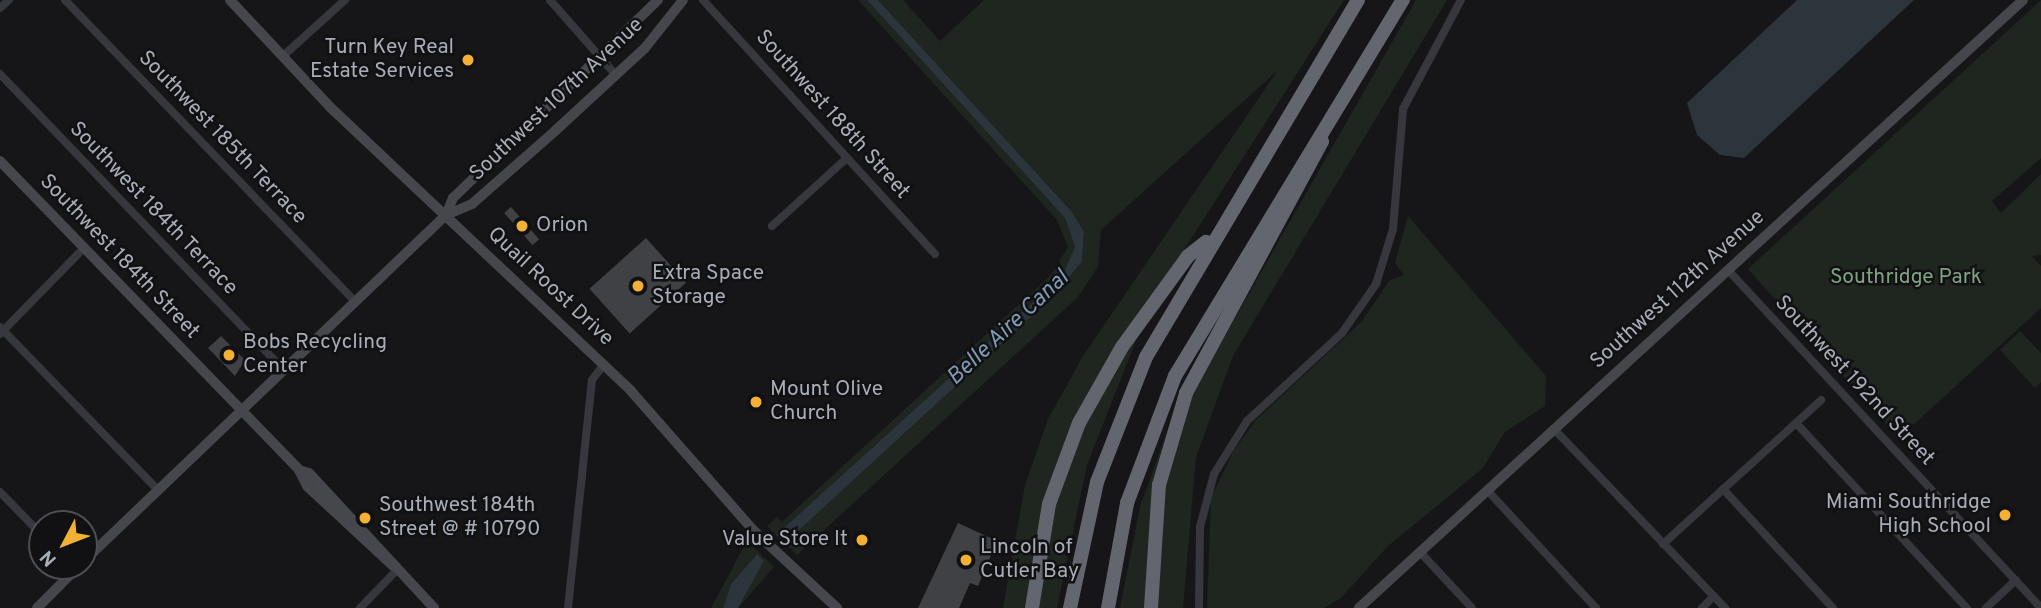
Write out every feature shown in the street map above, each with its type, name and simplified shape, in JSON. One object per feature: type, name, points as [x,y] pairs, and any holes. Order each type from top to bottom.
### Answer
[{"type":"highway","points":[[1070,608],[1079,560],[1124,406],[1215,234],[1358,0]]},
{"type":"highway","points":[[1100,608],[1139,465],[1175,376],[1403,0]]},
{"type":"highway","points":[[1151,608],[1159,485],[1186,393],[1317,159],[1327,124]]},
{"type":"highway","points":[[1032,608],[1049,504],[1085,410],[1160,294],[1215,234]]},
{"type":"highway","points":[[1108,608],[1114,557]]},
{"type":"highway","points":[[1079,560],[1079,608]]},
{"type":"street","points":[[0,9],[9,0]]},
{"type":"street","name":"Southwest 185th Terrace","points":[[65,0],[354,300]]},
{"type":"street","name":"Quail Roost Drive","points":[[230,0],[283,56],[446,215],[604,364],[753,530],[837,608]]},
{"type":"street","points":[[283,56],[345,0]]},
{"type":"street","points":[[550,0],[616,75]]},
{"type":"street","name":"Southwest 107th Avenue","points":[[446,215],[453,198],[602,58],[658,0]]},
{"type":"street","name":"Southwest 107th Avenue","points":[[98,545],[238,408],[446,215],[472,204],[616,75],[684,0]]},
{"type":"street","name":"Southwest 188th Street","points":[[703,0],[935,254]]},
{"type":"street","points":[[1199,608],[1200,527],[1214,474],[1247,421],[1337,339],[1371,293],[1391,243],[1403,109],[1461,0]]},
{"type":"street","name":"Southwest 112th Avenue","points":[[1359,608],[2023,0]]},
{"type":"street","name":"Southwest 184th Terrace","points":[[0,74],[281,368]]},
{"type":"street","points":[[526,129],[540,144]]},
{"type":"street","points":[[772,226],[846,158]]},
{"type":"street","name":"Southwest 184th Street","points":[[0,161],[299,470],[339,520],[395,568],[434,608]]},
{"type":"street","points":[[84,248],[1,331],[156,488]]},
{"type":"street","name":"Southwest 192nd Street","points":[[1728,270],[2041,608]]},
{"type":"street","points":[[568,608],[592,380],[604,364]]},
{"type":"street","points":[[1663,544],[1821,400]]},
{"type":"street","points":[[1796,423],[1967,608]]},
{"type":"street","points":[[1554,429],[1725,608]]},
{"type":"street","points":[[1723,489],[1833,608]]},
{"type":"street","points":[[1487,490],[1596,608]]},
{"type":"street","points":[[0,492],[28,521]]},
{"type":"street","points":[[1420,552],[1472,608]]},
{"type":"street","points":[[360,608],[395,568]]},
{"type":"street","name":"Southwest 107th Avenue","points":[[37,608],[64,580]]},
{"type":"street","points":[[1986,608],[2016,580]]},
{"type":"street","points":[[1702,608],[1714,596]]},
{"type":"green space","points":[[858,0],[867,0],[1065,218],[1075,247],[1062,276],[776,535],[767,526],[777,517],[782,522],[1051,275],[1068,247],[1057,220]]},
{"type":"green space","points":[[878,0],[903,0],[940,41],[984,0],[1344,0],[1075,420],[1028,608],[1003,608],[1025,485],[1048,419],[1083,356],[1278,70],[1101,230],[1098,267],[1078,297],[797,555],[785,543],[1047,302],[1082,262],[1084,232],[1072,212]]},
{"type":"green space","points":[[1416,0],[1447,0],[1233,356],[1196,457],[1183,608],[1155,608],[1164,481],[1190,397]]},
{"type":"green space","name":"Southridge Park","points":[[2041,0],[2041,158],[1992,201],[2001,213],[2041,174],[2041,255],[2032,256],[2041,266],[2041,308],[1899,438],[1748,269]]},
{"type":"green space","points":[[1408,216],[1546,376],[1545,406],[1505,432],[1482,469],[1388,546],[1341,598],[1324,608],[1207,608],[1211,498],[1234,450],[1256,420],[1362,321],[1390,280],[1404,275],[1395,263]]},
{"type":"green space","points":[[2020,331],[2041,353],[2041,382],[2035,388],[2000,350]]},
{"type":"green space","points":[[1139,333],[1087,465],[1057,608],[1036,608],[1048,522],[1094,399]]},
{"type":"green space","points":[[1173,415],[1148,608],[1120,608],[1140,507]]},
{"type":"green space","points":[[747,541],[774,567],[738,608],[764,561],[757,554],[731,584],[723,608],[711,608]]},
{"type":"water","name":"Belle Aire Canal","points":[[867,0],[878,0],[1072,212],[1084,232],[1082,262],[1047,302],[785,543],[776,535],[1062,276],[1075,247],[1065,218]]},
{"type":"water","points":[[1797,0],[1914,0],[1744,158],[1720,155],[1697,135],[1687,103]]},
{"type":"water","points":[[757,554],[764,561],[738,608],[723,608],[731,584]]},
{"type":"building","name":"Orion","points":[[511,207],[539,239],[532,245],[504,213]]},
{"type":"building","name":"Extra Space Storage","points":[[646,238],[686,283],[630,333],[590,289]]},
{"type":"building","name":"Bobs Recycling Center","points":[[221,336],[245,360],[235,376],[208,348]]},
{"type":"building","name":"Lincoln of Cutler Bay","points":[[958,523],[997,541],[978,586],[970,583],[959,608],[918,608]]},
{"type":"place","name":"Turn Key Real Estate Services","points":[[468,60]]},
{"type":"place","name":"Orion","points":[[522,226]]},
{"type":"place","name":"Extra Space Storage","points":[[638,286]]},
{"type":"place","name":"Bobs Recycling Center","points":[[229,355]]},
{"type":"place","name":"Mount Olive Church","points":[[756,402]]},
{"type":"place","name":"Miami Southridge High School","points":[[2005,515]]},
{"type":"place","name":"Southwest 184th Street @ # 10790","points":[[365,518]]},
{"type":"place","name":"Value Store It","points":[[862,540]]},
{"type":"place","name":"Lincoln of Cutler Bay","points":[[966,560]]}]
